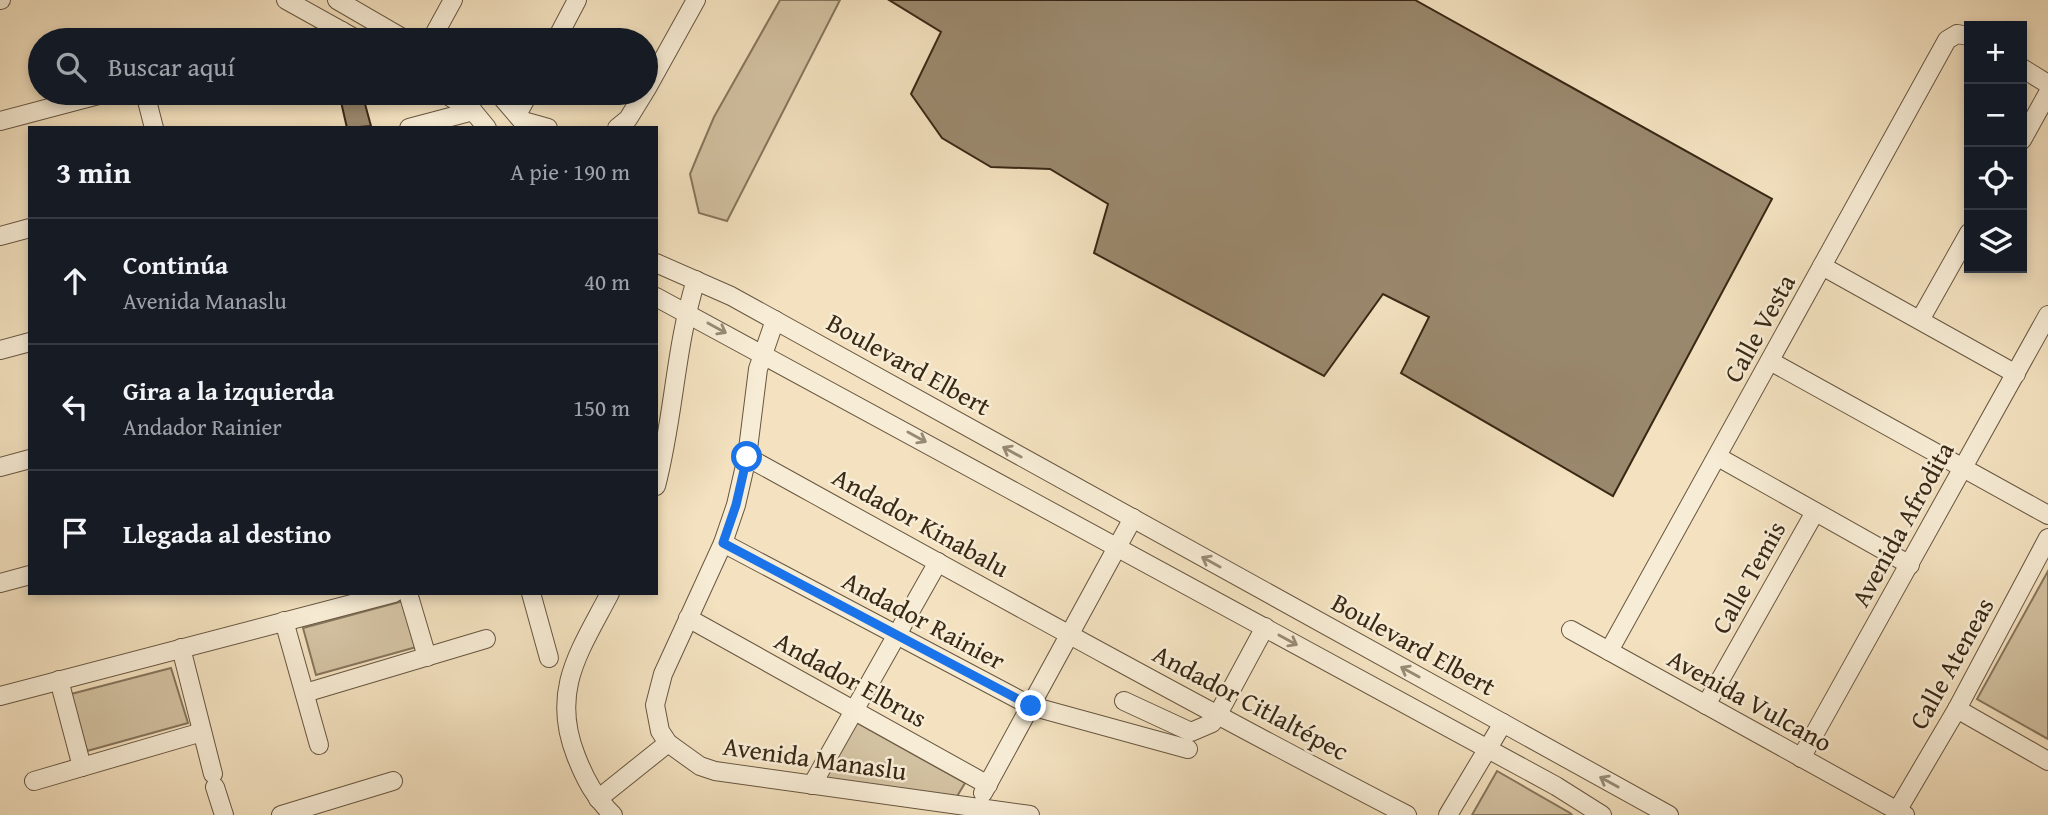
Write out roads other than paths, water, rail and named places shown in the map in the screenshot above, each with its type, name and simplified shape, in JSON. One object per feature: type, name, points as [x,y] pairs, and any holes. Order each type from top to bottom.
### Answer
[{"type":"street","points":[[286,0],[336,28]]},
{"type":"street","points":[[337,0],[385,28]]},
{"type":"street","points":[[438,28],[453,0]]},
{"type":"street","points":[[562,28],[577,0]]},
{"type":"street","points":[[658,68],[696,0]]},
{"type":"street","name":"Calle Vesta","points":[[1609,651],[1947,40],[1963,35]]},
{"type":"street","points":[[2027,71],[2048,85]]},
{"type":"street","points":[[2027,131],[2048,93]]},
{"type":"street","points":[[0,121],[61,105]]},
{"type":"street","points":[[148,105],[154,126]]},
{"type":"street","points":[[463,105],[473,111],[485,126]]},
{"type":"street","points":[[509,105],[523,121],[541,126]]},
{"type":"street","points":[[619,126],[628,119],[636,105]]},
{"type":"street","points":[[417,126],[473,111]]},
{"type":"street","points":[[0,236],[28,229]]},
{"type":"street","points":[[1920,320],[1964,242]]},
{"type":"street","points":[[1822,266],[2016,374]]},
{"type":"street","name":"Boulevard Elbert","points":[[664,267],[775,320],[1669,815]]},
{"type":"street","points":[[658,469],[665,411],[686,311],[696,281]]},
{"type":"street","points":[[658,297],[1489,749],[1602,815]]},
{"type":"street","name":"Avenida Afrodita","points":[[1801,758],[2048,315]]},
{"type":"street","points":[[598,799],[668,743],[660,731],[655,705],[663,674],[723,543],[736,505],[747,457],[758,369],[775,320]]},
{"type":"street","points":[[0,350],[28,343]]},
{"type":"street","points":[[1770,361],[2048,515]]},
{"type":"street","name":"Andador Kinabalu","points":[[747,457],[1071,633]]},
{"type":"street","points":[[1718,457],[1910,565]]},
{"type":"street","points":[[0,467],[28,460]]},
{"type":"street","name":"Calle Temis","points":[[1706,705],[1815,512]]},
{"type":"street","points":[[974,811],[1133,518]]},
{"type":"street","name":"Calle Ateneas","points":[[1901,813],[2048,538]]},
{"type":"street","name":"Andador Rainier","points":[[723,543],[1031,706],[1188,749]]},
{"type":"street","points":[[812,785],[939,562]]},
{"type":"street","points":[[0,583],[28,576]]},
{"type":"street","points":[[0,696],[386,595]]},
{"type":"street","points":[[409,595],[427,657]]},
{"type":"street","points":[[532,595],[549,658]]},
{"type":"street","points":[[609,595],[571,670],[565,720],[574,750],[598,799],[613,815]]},
{"type":"street","name":"Andador Elbrus","points":[[688,618],[988,785]]},
{"type":"street","points":[[284,621],[320,745]]},
{"type":"street","points":[[1124,701],[1191,732],[1206,726],[1217,716],[1265,627]]},
{"type":"street","name":"Avenida Vulcano","points":[[1571,630],[1901,813]]},
{"type":"street","name":"Andador Citlaltépec","points":[[1071,633],[1217,716],[1407,815]]},
{"type":"street","points":[[305,693],[486,639]]},
{"type":"street","points":[[181,648],[224,815]]},
{"type":"street","points":[[59,680],[82,767]]},
{"type":"street","points":[[1957,709],[2048,761]]},
{"type":"street","points":[[1448,815],[1503,723]]},
{"type":"street","points":[[34,781],[202,732]]},
{"type":"street","name":"Avenida Manaslu","points":[[668,743],[699,766],[715,771],[974,811],[1030,815]]},
{"type":"street","points":[[281,815],[393,781]]}]
